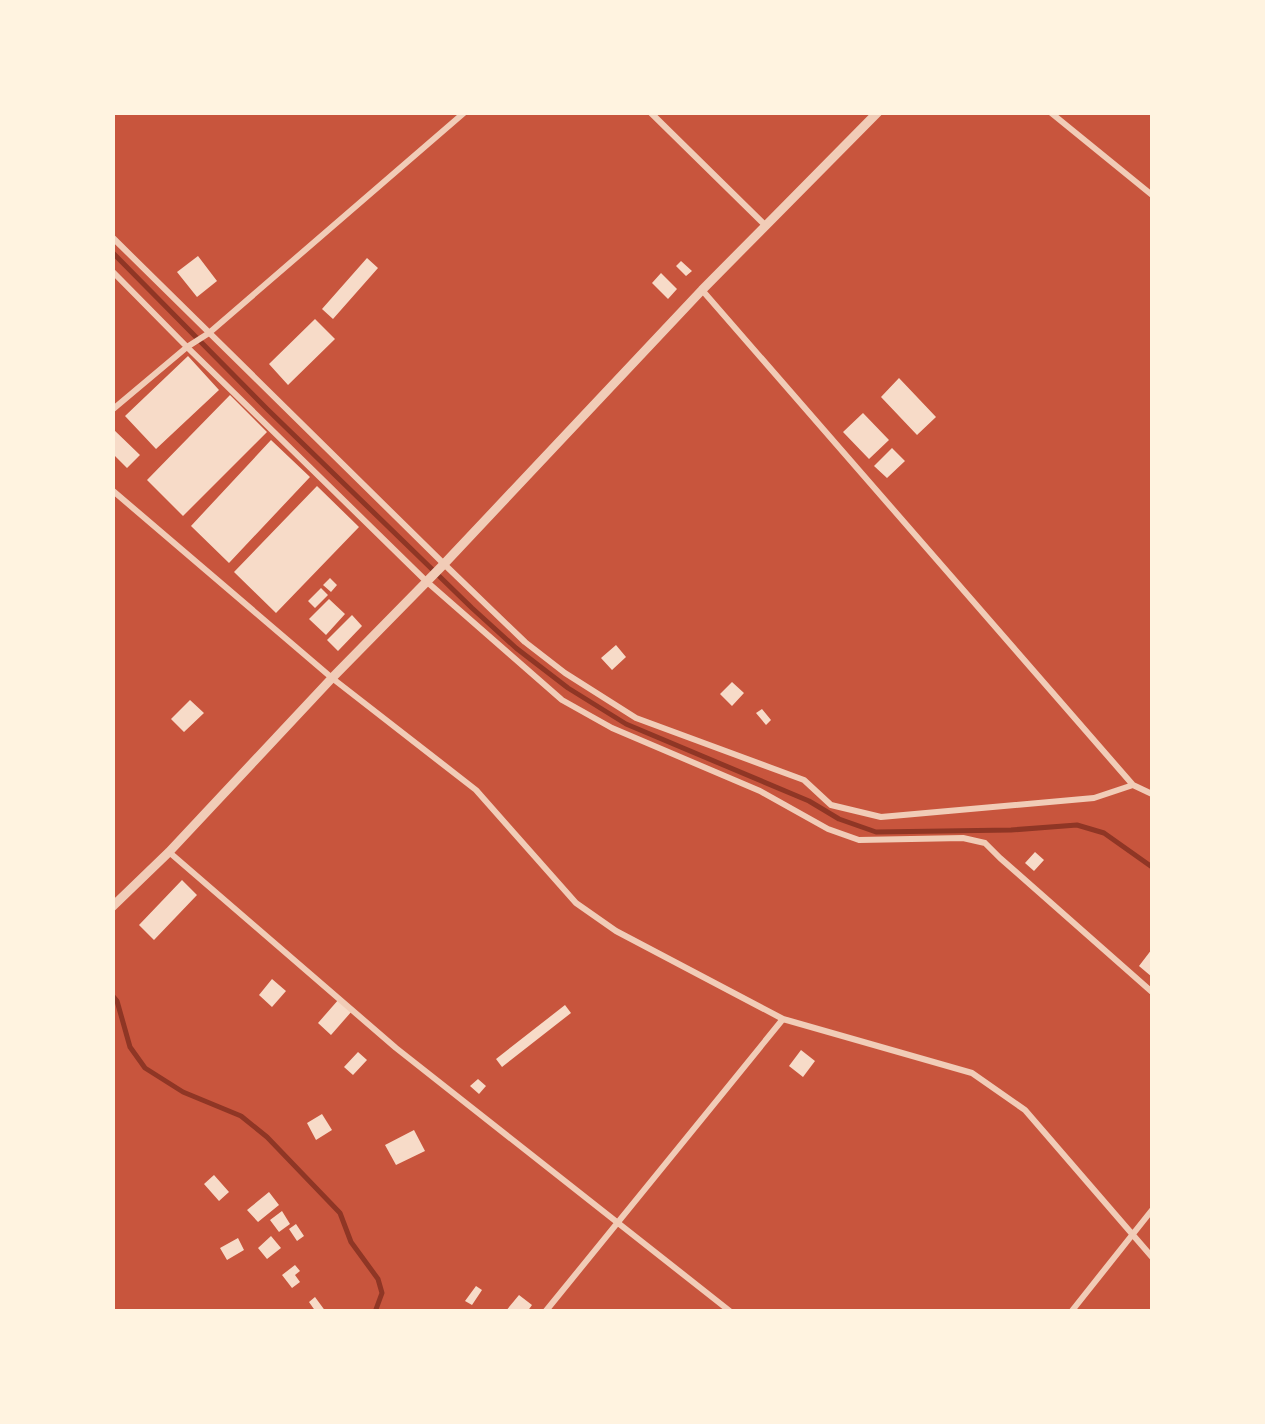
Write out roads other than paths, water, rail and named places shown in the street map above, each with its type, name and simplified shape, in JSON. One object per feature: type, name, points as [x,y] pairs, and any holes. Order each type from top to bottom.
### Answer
[{"type":"street","points":[[112,410],[209,334],[465,112]]},
{"type":"street","points":[[650,112],[766,226]]},
{"type":"street","points":[[112,907],[169,852],[702,290],[878,112]]},
{"type":"street","points":[[1050,112],[1152,196]]},
{"type":"street","points":[[112,237],[526,642],[564,673],[636,718],[804,780],[831,804],[882,817],[1094,798],[1132,785]]},
{"type":"street","points":[[112,271],[426,581],[562,700],[612,728],[760,791],[828,829],[859,840],[963,838],[985,842],[1152,992]]},
{"type":"street","points":[[702,290],[1132,785],[1152,794]]},
{"type":"street","points":[[112,490],[332,678],[476,790],[576,903],[630,939],[782,1020],[972,1073],[1025,1110],[1152,1257]]},
{"type":"street","points":[[169,852],[396,1048],[732,1312]]},
{"type":"street","points":[[545,1312],[782,1020]]},
{"type":"street","points":[[1070,1312],[1152,1210]]},
{"type":"waterway","points":[[112,252],[472,608],[568,688],[626,724],[876,832],[1077,825],[1104,833],[1152,867]]},
{"type":"waterway","points":[[112,995],[130,1047],[145,1068],[183,1092],[241,1116],[267,1137],[340,1213],[351,1242],[378,1279],[382,1293],[375,1312]]}]
